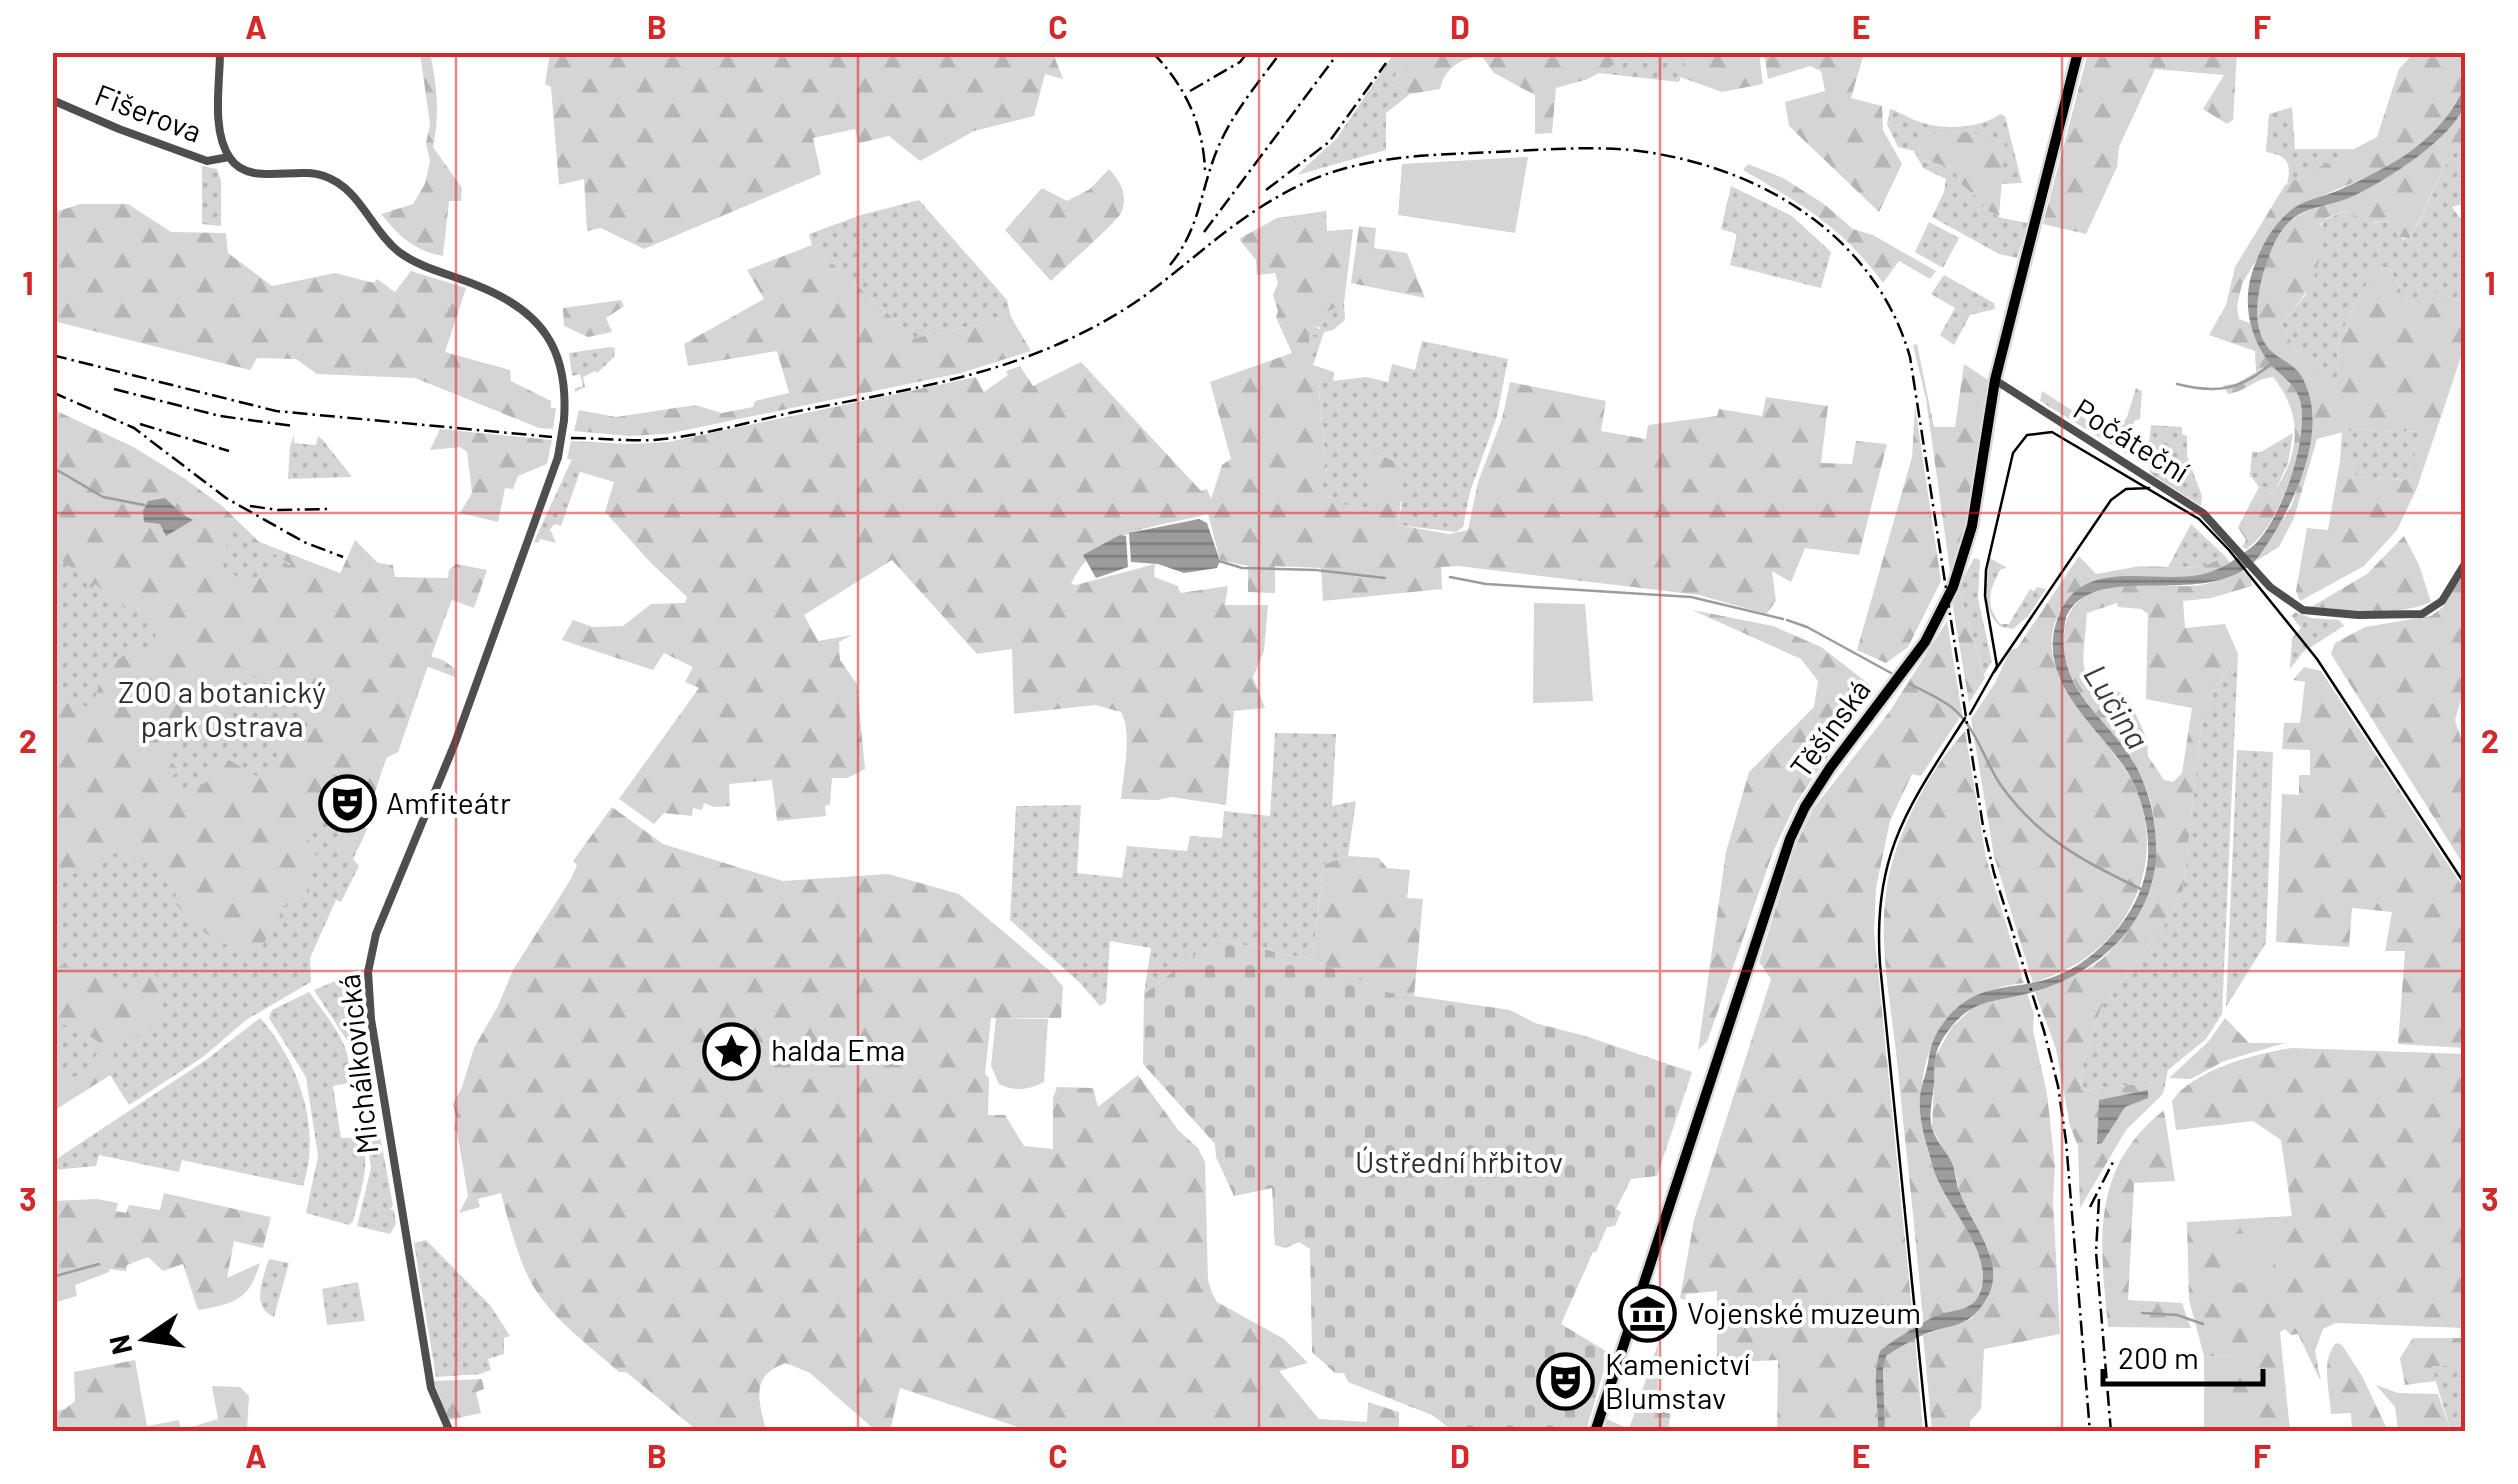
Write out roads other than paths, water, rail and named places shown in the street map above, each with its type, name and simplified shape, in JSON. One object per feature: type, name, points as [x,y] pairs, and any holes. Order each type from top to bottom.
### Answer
[{"type":"main road","name":"Těšínská","points":[[1595,1432],[1790,840],[1805,806],[1830,768],[1925,642],[1953,587],[1972,526],[1995,380],[2078,52]]},
{"type":"street","points":[[220,52],[220,124],[228,157]]},
{"type":"street","name":"Fišerova","points":[[52,100],[207,161],[228,157],[252,172],[313,174],[334,180],[352,194],[379,232],[401,253],[425,267],[489,290],[524,312],[549,336],[560,360]]},
{"type":"street","name":"Michálkovická","points":[[450,1432],[431,1388],[371,1019],[368,966],[378,927],[455,744],[558,457],[565,387],[560,360]]},
{"type":"street","name":"Počáteční","points":[[1995,380],[2197,508],[2290,604],[2320,614],[2422,614],[2442,600],[2466,562]]},
{"type":"waterway","points":[[2177,384],[2204,389],[2228,387],[2250,379],[2272,363]]},
{"type":"waterway","points":[[52,467],[103,497],[144,505]]},
{"type":"waterway","points":[[1219,561],[1242,568],[1316,570],[1385,578]]},
{"type":"waterway","points":[[1450,577],[1486,584],[1691,597],[1783,619]]},
{"type":"waterway","points":[[1787,620],[1891,673]]},
{"type":"waterway","points":[[1910,684],[1959,714],[2000,784],[2046,834],[2081,858],[2141,889]]},
{"type":"waterway","points":[[52,1277],[99,1264]]},
{"type":"waterway","points":[[2142,1313],[2177,1315],[2203,1324]]},
{"type":"tram line","points":[[1970,714],[1997,666],[1985,596],[1986,570],[2013,453],[2027,435],[2052,432],[2199,519],[2229,550],[2317,659],[2466,886]]},
{"type":"tram line","points":[[1994,672],[2111,500],[2126,489],[2149,488]]},
{"type":"tram line","points":[[1927,1432],[1879,925],[1882,892],[1898,833],[1965,718]]},
{"type":"railway","points":[[1152,52],[1174,78],[1190,107],[1201,138],[1205,172]]},
{"type":"railway","points":[[1190,91],[1240,62],[1248,52]]},
{"type":"railway","points":[[1170,265],[1188,236],[1226,131],[1281,52]]},
{"type":"railway","points":[[1204,232],[1339,52]]},
{"type":"railway","points":[[1266,190],[1329,142],[1386,63]]},
{"type":"railway","points":[[571,438],[654,440],[689,435],[1001,366],[1059,344],[1116,314],[1243,219],[1285,193],[1332,172],[1377,161],[1546,149],[1631,150],[1722,171],[1804,212],[1839,240],[1869,274],[1893,313],[1910,357],[1983,826],[2058,1086],[2090,1432]]},
{"type":"railway","points":[[52,355],[276,411],[552,437]]},
{"type":"railway","points":[[114,389],[220,416],[293,426]]},
{"type":"railway","points":[[52,392],[134,428],[226,498],[304,542],[343,557]]},
{"type":"railway","points":[[140,424],[229,451]]},
{"type":"railway","points":[[250,506],[327,509]]},
{"type":"railway","points":[[2090,1207],[2113,1162]]},
{"type":"railway","points":[[2099,1199],[2096,1252],[2111,1432]]},
{"type":"place","name":"Amfiteátr","points":[[347,804]]},
{"type":"place","name":"halda Ema","points":[[732,1051]]},
{"type":"place","name":"Vojenské muzeum","points":[[1648,1314]]},
{"type":"place","name":"Kamenictví Blumstav","points":[[1566,1382]]},
{"type":"park label","name":"ZOO a botanický park Ostrava","points":[[222,710]]},
{"type":"park label","name":"Ústřední hřbitov","points":[[1459,1163]]},
{"type":"water label","name":"Lučina","points":[[2116,707]]}]
